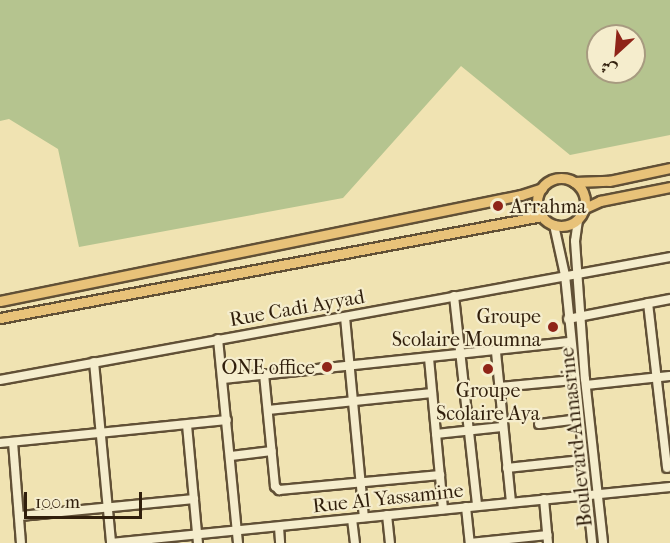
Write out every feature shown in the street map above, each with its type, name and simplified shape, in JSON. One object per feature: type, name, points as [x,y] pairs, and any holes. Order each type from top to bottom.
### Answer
[{"type":"main road","points":[[0,301],[521,195],[542,188],[555,179],[574,182],[609,182],[670,168]]},
{"type":"main road","points":[[542,188],[537,202],[542,216],[554,225],[567,225],[578,220],[585,208],[584,193],[574,182]]},
{"type":"main road","points":[[585,208],[600,201],[670,187]]},
{"type":"main road","points":[[0,318],[542,216]]},
{"type":"street","name":"Boulevard Annasrine","points":[[578,220],[578,274],[586,385],[603,543]]},
{"type":"street","name":"Boulevard Annasrine","points":[[554,225],[565,275],[592,543]]},
{"type":"street","name":"Rue Cadi Ayyad","points":[[0,380],[670,257]]},
{"type":"street","points":[[454,297],[477,506]]},
{"type":"street","points":[[568,319],[670,298]]},
{"type":"street","points":[[648,303],[666,468]]},
{"type":"street","points":[[345,317],[364,517]]},
{"type":"street","points":[[218,339],[238,543]]},
{"type":"street","points":[[223,379],[351,364],[496,352],[571,342]]},
{"type":"street","points":[[496,352],[511,502]]},
{"type":"street","points":[[429,358],[443,509]]},
{"type":"street","points":[[94,362],[111,543]]},
{"type":"street","points":[[264,374],[275,486],[279,490],[440,475]]},
{"type":"street","points":[[586,385],[670,376]]},
{"type":"street","points":[[499,387],[574,380]]},
{"type":"street","points":[[268,410],[432,393]]},
{"type":"street","points":[[538,424],[578,419]]},
{"type":"street","points":[[0,443],[227,420]]},
{"type":"street","points":[[187,425],[198,539]]},
{"type":"street","points":[[436,434],[502,427]]},
{"type":"street","points":[[13,442],[21,543]]},
{"type":"street","points":[[231,456],[272,451]]},
{"type":"street","points":[[507,468],[582,460]]},
{"type":"street","name":"Rue Al Yassamine","points":[[111,543],[198,539],[237,532],[364,517],[670,487]]},
{"type":"street","points":[[20,516],[194,499]]},
{"type":"street","points":[[466,507],[470,543],[548,539],[544,499]]},
{"type":"street","points":[[387,515],[390,543]]},
{"type":"street","points":[[352,519],[355,543]]},
{"type":"street","points":[[279,527],[280,543]]},
{"type":"green space","points":[[0,0],[670,0],[670,135],[570,155],[461,66],[343,198],[79,247],[58,149],[9,119],[0,121]]},
{"type":"place","name":"Arrahma","points":[[498,206]]},
{"type":"place","name":"Groupe Scolaire Moumna","points":[[553,327]]},
{"type":"place","name":"ONE office","points":[[327,367]]},
{"type":"place","name":"Groupe Scolaire Aya","points":[[488,369]]}]
